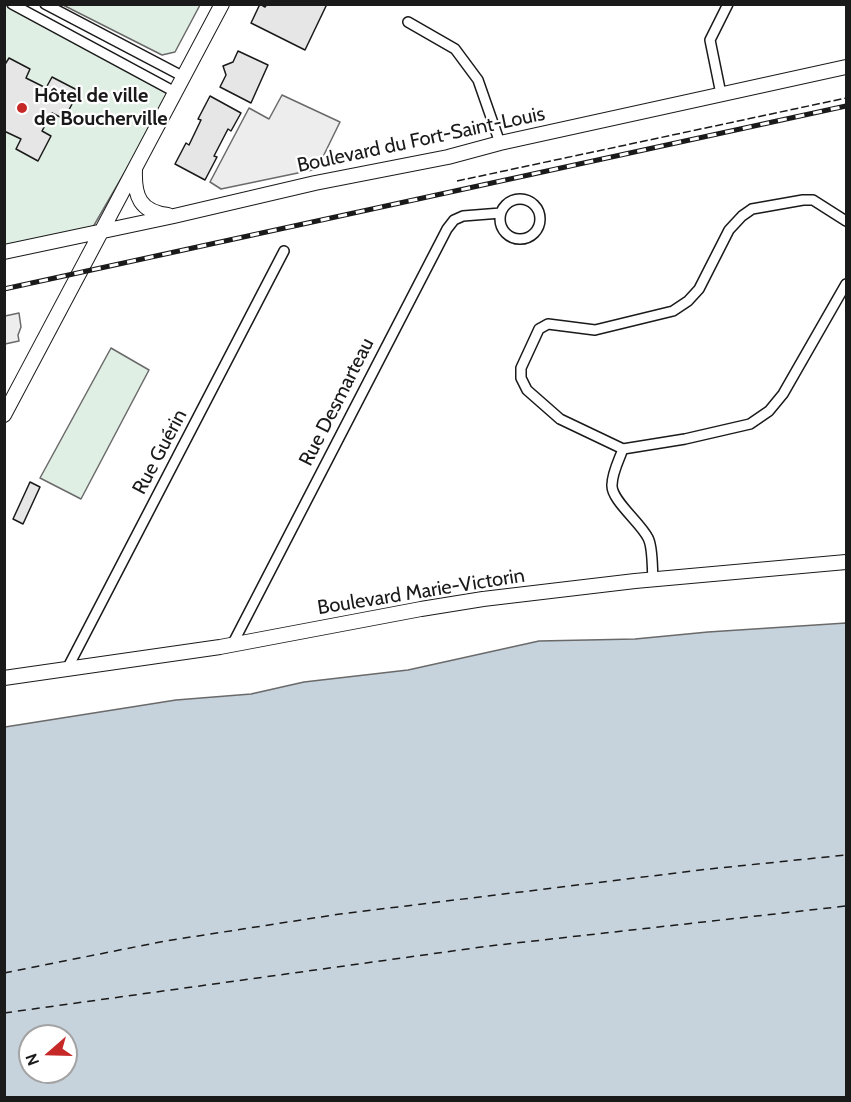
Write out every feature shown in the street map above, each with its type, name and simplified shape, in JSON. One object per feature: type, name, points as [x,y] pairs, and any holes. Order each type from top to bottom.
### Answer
[{"type":"street","points":[[12,4],[176,92]]},
{"type":"street","points":[[45,4],[184,77]]},
{"type":"street","points":[[4,415],[222,4]]},
{"type":"street","points":[[721,94],[710,40],[728,4]]},
{"type":"street","points":[[408,22],[455,48],[478,80],[500,143]]},
{"type":"street","name":"Boulevard du Fort-Saint-Louis","points":[[4,252],[315,183],[448,157],[500,143],[846,67]]},
{"type":"street","points":[[136,168],[135,187],[142,203],[154,213],[174,216]]},
{"type":"street","name":"Rue Desmarteau","points":[[515,199],[528,200],[538,209],[540,222],[534,234],[522,239],[516,238],[505,231],[502,226],[501,213],[509,202],[515,199]]},
{"type":"street","points":[[846,221],[813,200],[752,209],[729,230],[699,289],[688,301],[673,310],[595,330],[548,324],[539,329],[520,368],[521,378],[527,390],[560,419],[623,449],[685,439],[750,424],[769,411],[783,394],[846,284]]},
{"type":"street","name":"Rue Desmarteau","points":[[232,645],[447,229],[454,220],[463,216],[501,213]]},
{"type":"street","name":"Rue Guérin","points":[[67,669],[284,252]]},
{"type":"street","points":[[623,449],[612,486],[614,494],[644,530],[650,541],[654,579]]},
{"type":"street","name":"Boulevard Marie-Victorin","points":[[4,678],[232,645],[483,599],[654,579],[846,562]]},
{"type":"green space","points":[[7,4],[62,30],[170,94],[93,227],[5,245],[4,5]]},
{"type":"green space","points":[[63,5],[200,5],[175,52],[162,55]]},
{"type":"green space","points":[[111,348],[149,370],[81,499],[40,478]]},
{"type":"shaded area","points":[[282,95],[340,122],[317,169],[221,189],[210,182],[249,108],[269,119]]},
{"type":"shaded area","points":[[19,313],[21,327],[18,335],[19,341],[5,344],[5,316]]},
{"type":"shaded area","points":[[846,623],[846,1097],[5,1097],[5,727],[176,700],[251,694],[304,682],[408,670],[539,641],[635,639]]},
{"type":"building","points":[[260,4],[265,7],[267,4],[327,4],[305,50],[251,23]]},
{"type":"building","points":[[238,51],[268,65],[251,103],[220,87],[226,75],[223,66],[233,62]]},
{"type":"building","points":[[9,58],[30,69],[26,78],[46,88],[52,77],[79,91],[64,119],[52,113],[42,131],[51,136],[38,161],[16,149],[21,139],[4,131],[4,66]]},
{"type":"building","points":[[210,96],[241,113],[231,131],[228,129],[205,180],[175,164],[186,143],[189,145],[201,120],[198,119]]},
{"type":"building","points":[[30,482],[40,487],[23,524],[13,519]]},
{"type":"ferry route","points":[[4,973],[165,941],[340,914],[709,869],[846,855]]},
{"type":"ferry route","points":[[4,1013],[489,946],[846,906]]},
{"type":"railway","points":[[4,289],[846,106]]},
{"type":"fence","points":[[457,181],[846,98]]},
{"type":"place","name":"Hôtel de ville de Boucherville","points":[[22,108]]}]
